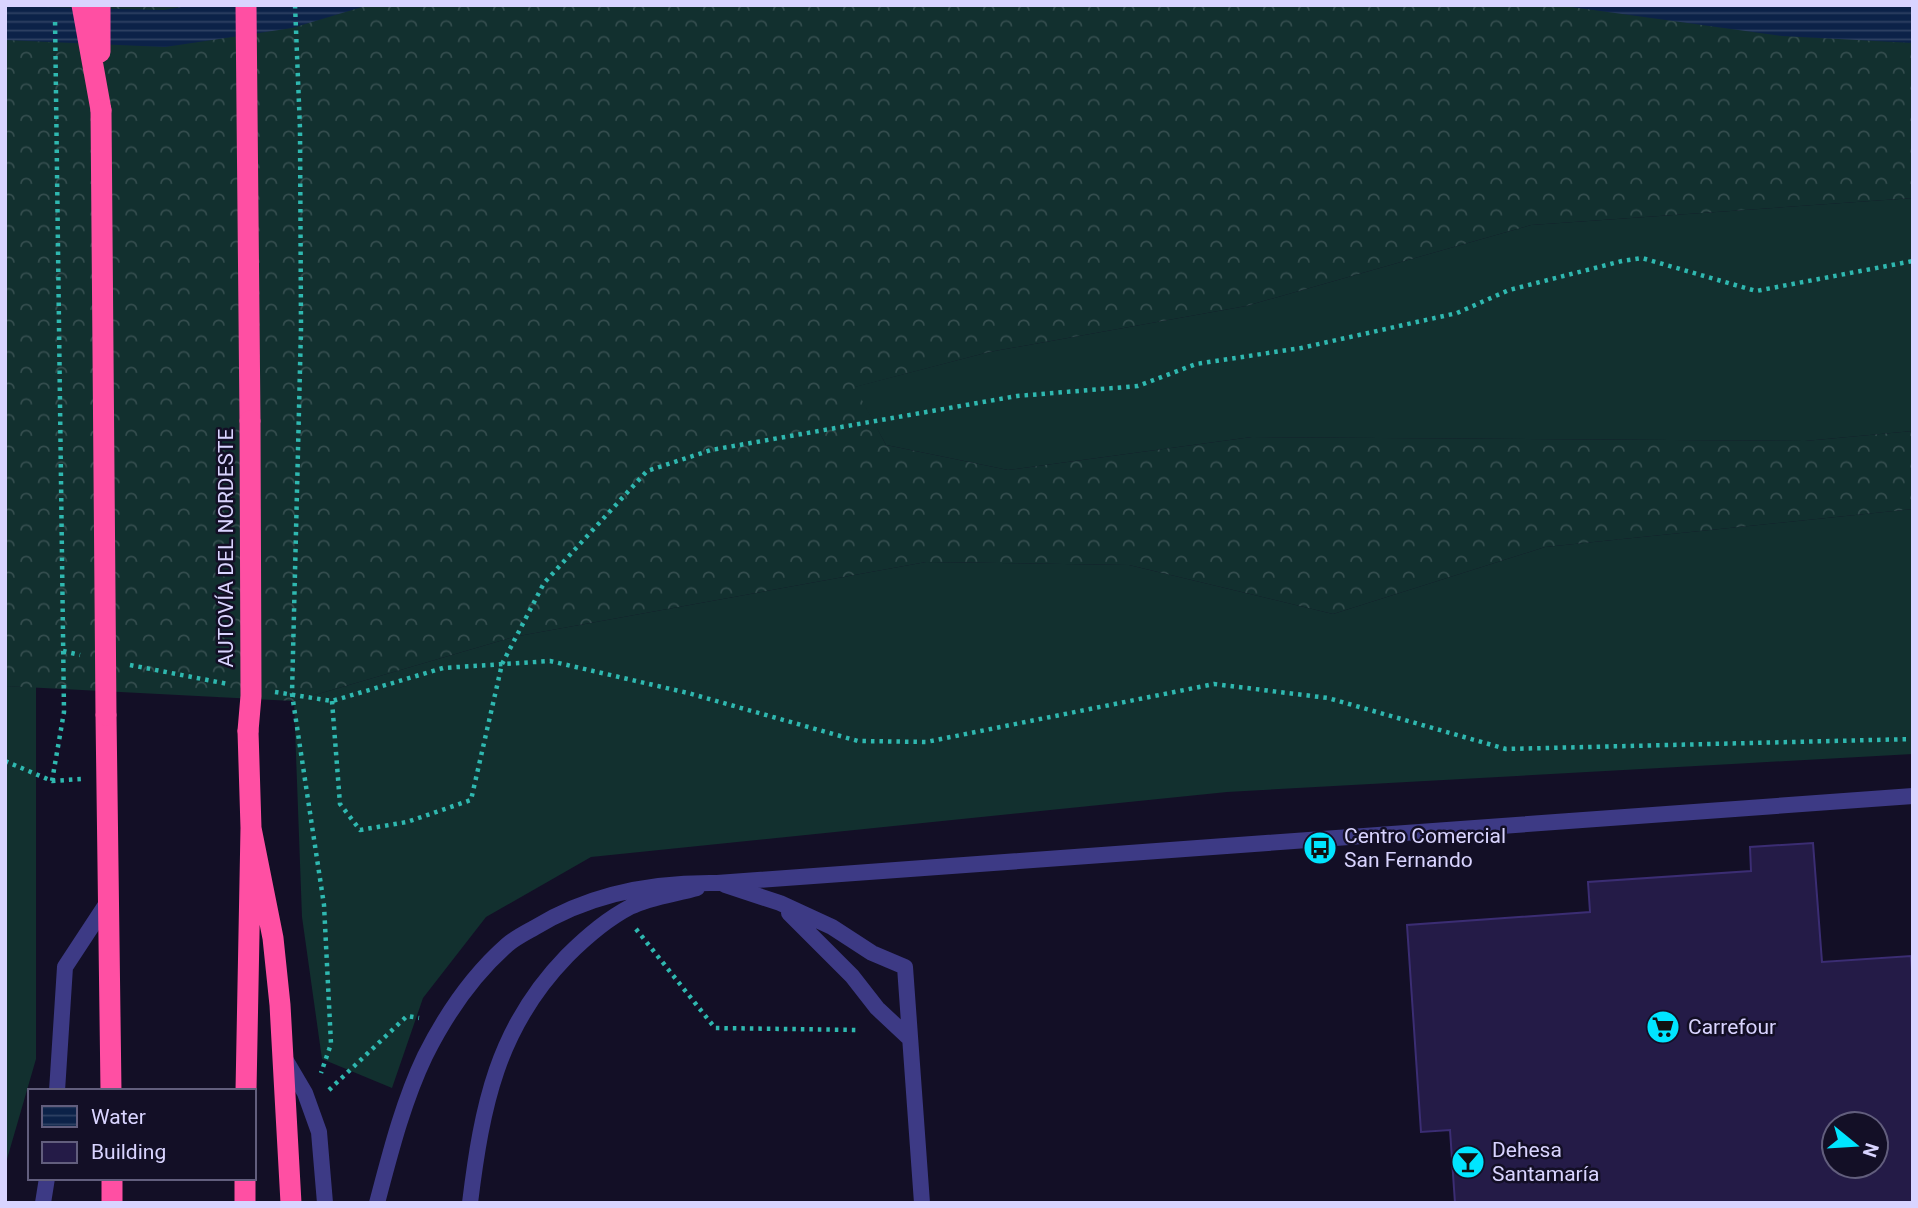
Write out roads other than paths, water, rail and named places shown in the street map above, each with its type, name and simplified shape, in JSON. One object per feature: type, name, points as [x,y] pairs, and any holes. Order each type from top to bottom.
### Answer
[{"type":"highway","points":[[82,5],[101,110]]},
{"type":"highway","points":[[100,5],[111,1089]]},
{"type":"highway","name":"AUTOVÍA DEL NORDESTE","points":[[246,5],[251,696],[248,731],[251,828],[246,1089]]},
{"type":"highway","points":[[251,828],[273,939],[291,1203]]},
{"type":"highway","points":[[112,1180],[112,1203]]},
{"type":"highway","points":[[245,1180],[245,1203]]},
{"type":"lane","points":[[377,1203],[404,1112],[421,1068],[447,1018],[476,977],[508,944],[544,922],[584,903],[631,890],[676,882],[717,883],[1913,796]]},
{"type":"lane","points":[[470,1203],[482,1123],[495,1073],[523,1011],[543,981],[583,940],[623,911],[717,883],[780,903],[832,927],[872,953],[905,967],[922,1203]]},
{"type":"lane","points":[[57,1089],[65,967],[109,900]]},
{"type":"lane","points":[[780,903],[852,976],[877,1008],[910,1039]]},
{"type":"lane","points":[[282,1054],[310,1107],[319,1132],[325,1203]]},
{"type":"lane","points":[[43,1203],[47,1180]]},
{"type":"water","points":[[193,5],[369,5],[292,28],[165,47],[5,40],[5,6],[164,10]]},
{"type":"water","points":[[1557,5],[1913,5],[1913,43],[1782,36]]},
{"type":"place","name":"Centro Comercial San Fernando","points":[[1320,848]]},
{"type":"place","name":"Carrefour","points":[[1663,1027]]},
{"type":"place","name":"Dehesa Santamaría","points":[[1468,1162]]}]
